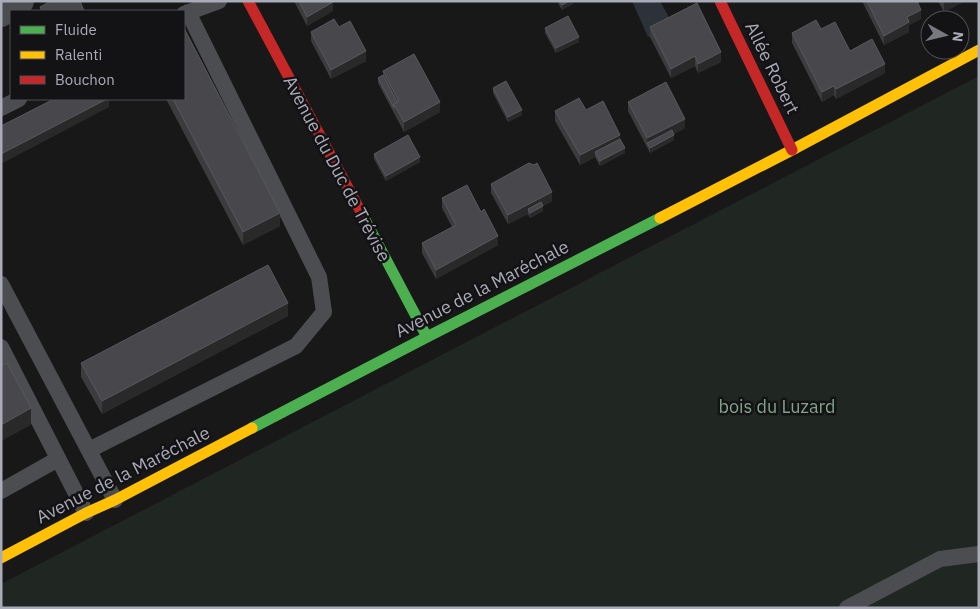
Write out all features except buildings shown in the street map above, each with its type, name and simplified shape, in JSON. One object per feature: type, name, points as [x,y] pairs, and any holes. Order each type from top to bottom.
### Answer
[{"type":"street","points":[[1,13],[20,1]]},
{"type":"street","name":"Avenue du Duc de Trévise","points":[[248,1],[427,337]]},
{"type":"street","name":"Allée Robert","points":[[720,1],[792,150]]},
{"type":"street","name":"Avenue de la Maréchale","points":[[1,558],[792,150],[979,50]]},
{"type":"lane","points":[[89,450],[296,346],[324,312],[319,277],[186,13],[219,1]]},
{"type":"lane","points":[[1,108],[17,100]]},
{"type":"lane","points":[[1,284],[115,500]]},
{"type":"lane","points":[[1,347],[86,513]]},
{"type":"lane","points":[[1,491],[58,459]]},
{"type":"lane","points":[[847,608],[940,559],[979,554]]},
{"type":"green space","name":"bois du Luzard","points":[[979,76],[979,608],[1,608],[1,584]]},
{"type":"shaded area","points":[[632,1],[660,1],[673,25],[648,37]]},
{"type":"traffic: fast","points":[[362,214],[427,337]]},
{"type":"traffic: fast","points":[[252,428],[660,218]]},
{"type":"traffic: slow","points":[[660,218],[979,50]]},
{"type":"traffic: slow","points":[[1,558],[252,428]]},
{"type":"traffic: jam","points":[[248,1],[362,214]]},
{"type":"traffic: jam","points":[[720,1],[792,150]]}]
